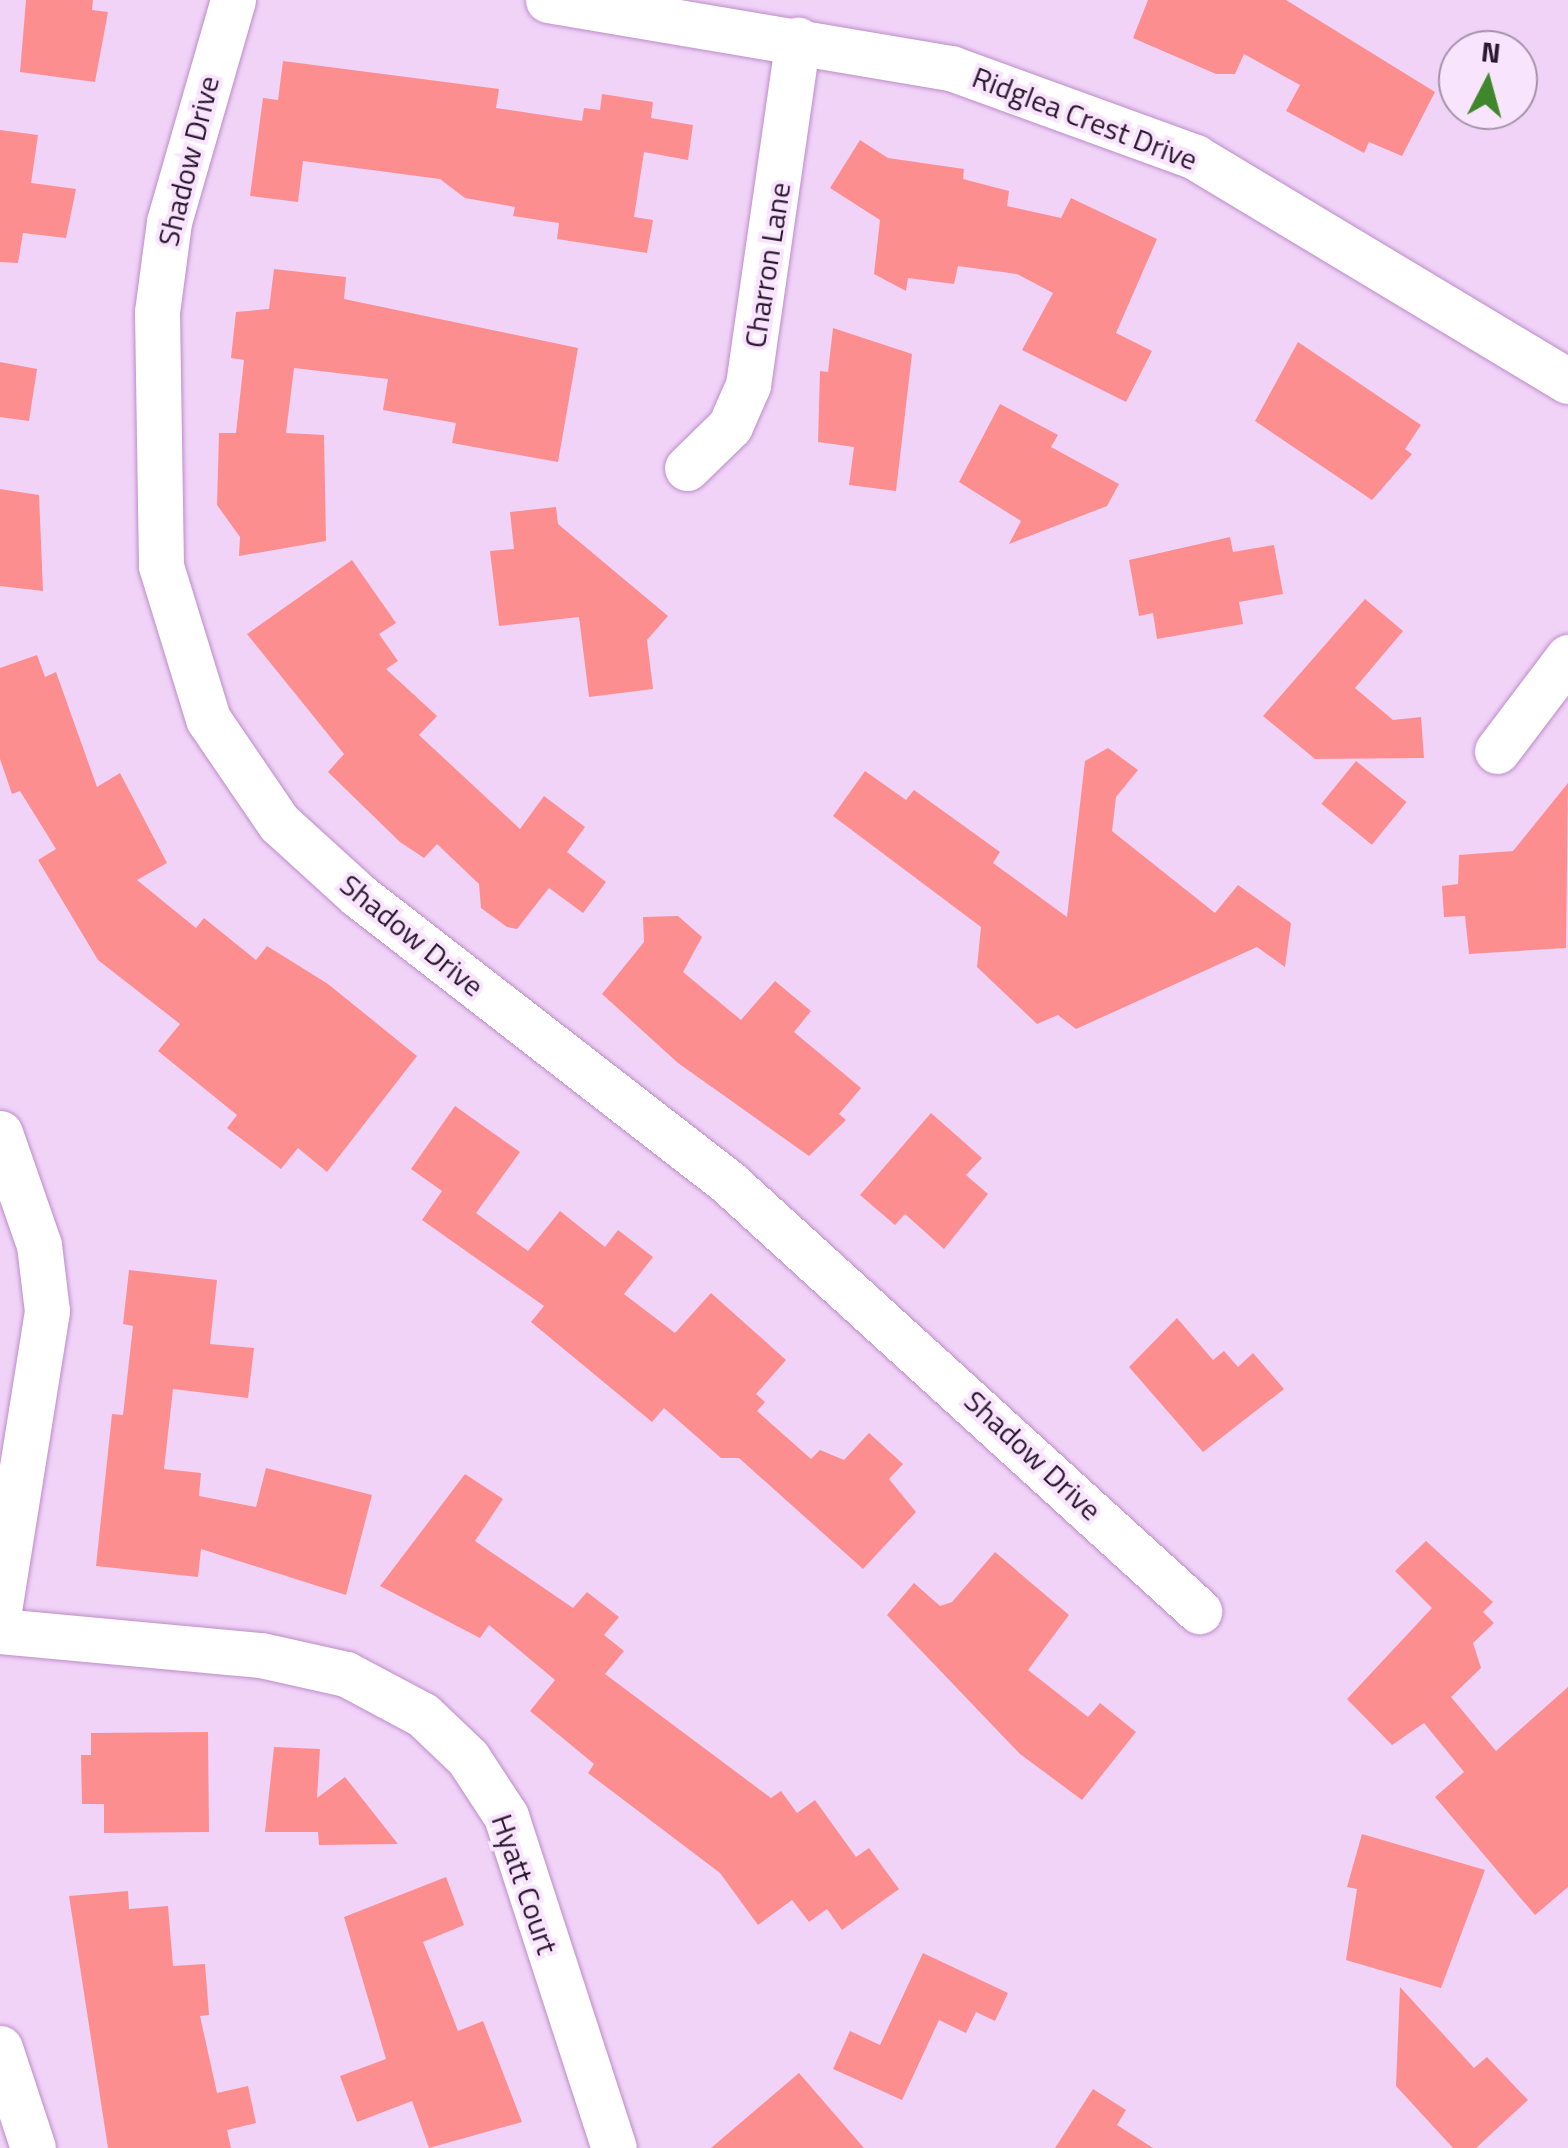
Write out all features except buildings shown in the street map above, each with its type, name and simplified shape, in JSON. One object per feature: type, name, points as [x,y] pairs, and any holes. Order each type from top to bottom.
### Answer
[{"type":"street","name":"Shadow Drive","points":[[233,0],[168,222],[154,491],[178,642],[242,777],[358,894],[729,1183],[915,1344],[1199,1610]]},
{"type":"street","name":"Ridglea Crest Drive","points":[[548,0],[950,68],[1195,156],[1568,381]]},
{"type":"street","name":"Charron Lane","points":[[686,468],[730,426],[748,385],[798,40]]},
{"type":"street","points":[[1497,751],[1568,657]]},
{"type":"street","points":[[0,1133],[39,1245],[47,1311],[0,1606]]},
{"type":"street","name":"Hyatt Court","points":[[0,1630],[261,1656],[346,1674],[423,1714],[468,1758],[506,1816],[614,2148]]},
{"type":"street","points":[[0,2048],[33,2148]]}]
